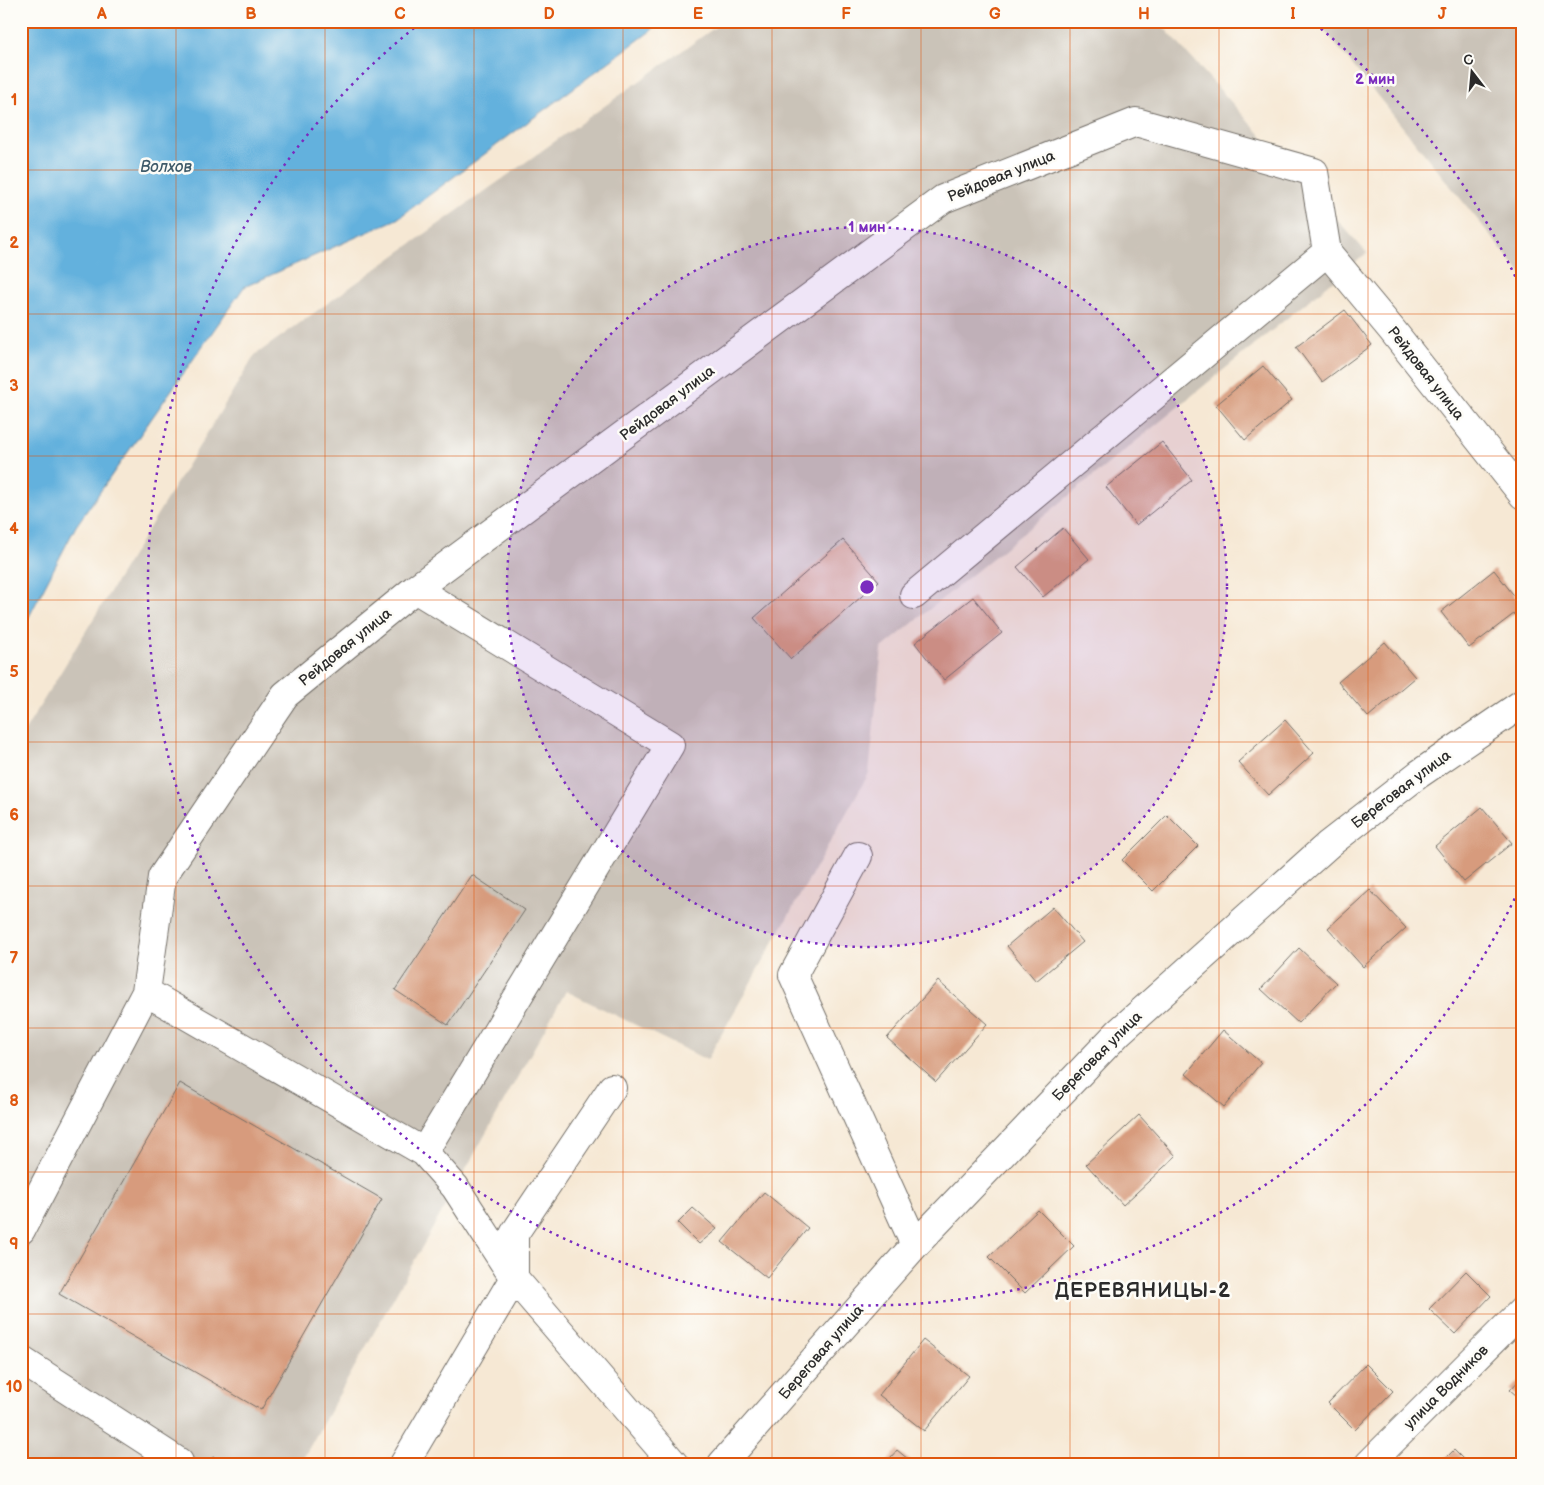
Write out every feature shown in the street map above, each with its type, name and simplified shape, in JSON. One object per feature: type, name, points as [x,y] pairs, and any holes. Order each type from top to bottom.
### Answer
[{"type":"street","name":"Рейдовая улица","points":[[21,1230],[146,992],[162,876],[285,695],[415,589],[943,199],[1136,122],[1314,172],[1327,252],[1392,330],[1523,495]]},
{"type":"street","points":[[914,595],[1327,252]]},
{"type":"street","points":[[415,589],[670,745],[424,1152]]},
{"type":"street","name":"Береговая улица","points":[[722,1464],[915,1245],[1119,1032],[1322,850],[1419,774],[1523,703]]},
{"type":"street","points":[[858,856],[793,975],[915,1245]]},
{"type":"street","points":[[146,992],[424,1152],[455,1187],[514,1278],[674,1464]]},
{"type":"street","points":[[404,1464],[514,1278],[514,1234],[612,1088]]},
{"type":"street","name":"улица Водников","points":[[1369,1464],[1523,1310]]},
{"type":"street","points":[[21,1360],[179,1462],[178,1464]]},
{"type":"shaded area","points":[[724,21],[1158,21],[1367,253],[882,648],[869,773],[707,1060],[566,991],[300,1464],[21,1464],[21,737],[255,355]]},
{"type":"shaded area","points":[[1317,21],[1523,21],[1523,276]]},
{"type":"water","name":"Волхов","points":[[21,21],[661,21],[652,30],[397,219],[244,287],[76,526],[21,632]]},
{"type":"building","points":[[1345,310],[1372,345],[1322,382],[1296,347]]},
{"type":"building","points":[[1263,366],[1292,400],[1245,440],[1216,405]]},
{"type":"building","points":[[1162,442],[1192,480],[1136,525],[1106,487]]},
{"type":"building","points":[[1063,528],[1089,559],[1043,597],[1017,567]]},
{"type":"building","points":[[843,540],[879,581],[791,659],[754,618]]},
{"type":"building","points":[[1494,570],[1523,607],[1469,648],[1441,612]]},
{"type":"building","points":[[973,597],[1002,633],[944,680],[915,643]]},
{"type":"building","points":[[1385,642],[1415,677],[1368,717],[1338,682]]},
{"type":"building","points":[[1285,720],[1314,753],[1268,795],[1238,762]]},
{"type":"building","points":[[1482,807],[1512,843],[1464,882],[1435,846]]},
{"type":"building","points":[[1167,815],[1198,846],[1153,891],[1122,860]]},
{"type":"building","points":[[472,875],[525,910],[448,1025],[395,990]]},
{"type":"building","points":[[1370,890],[1406,928],[1363,967],[1328,928]]},
{"type":"building","points":[[1053,907],[1083,942],[1036,981],[1007,946]]},
{"type":"building","points":[[1299,948],[1336,983],[1298,1023],[1261,989]]},
{"type":"building","points":[[938,981],[987,1024],[936,1082],[887,1038]]},
{"type":"building","points":[[1223,1030],[1261,1063],[1224,1107],[1186,1074]]},
{"type":"building","points":[[180,1083],[382,1199],[261,1410],[59,1294]]},
{"type":"building","points":[[1139,1115],[1176,1156],[1123,1205],[1086,1164]]},
{"type":"building","points":[[764,1192],[808,1228],[767,1278],[722,1242]]},
{"type":"building","points":[[693,1208],[717,1229],[699,1244],[678,1223]]},
{"type":"building","points":[[1038,1210],[1074,1246],[1025,1293],[989,1257]]},
{"type":"building","points":[[1466,1271],[1491,1296],[1455,1334],[1429,1309]]},
{"type":"building","points":[[923,1340],[969,1376],[924,1431],[879,1395]]},
{"type":"building","points":[[1366,1364],[1393,1391],[1355,1430],[1328,1403]]},
{"type":"building","points":[[1523,1376],[1523,1401],[1510,1390]]},
{"type":"building","points":[[897,1450],[914,1464],[885,1464]]},
{"type":"building","points":[[1454,1450],[1468,1464],[1440,1464]]},
{"type":"building","points":[[213,1457],[228,1464],[209,1464]]},
{"type":"district","name":"ДЕРЕВЯНИЦЫ-2","points":[[1143,1290]]}]
